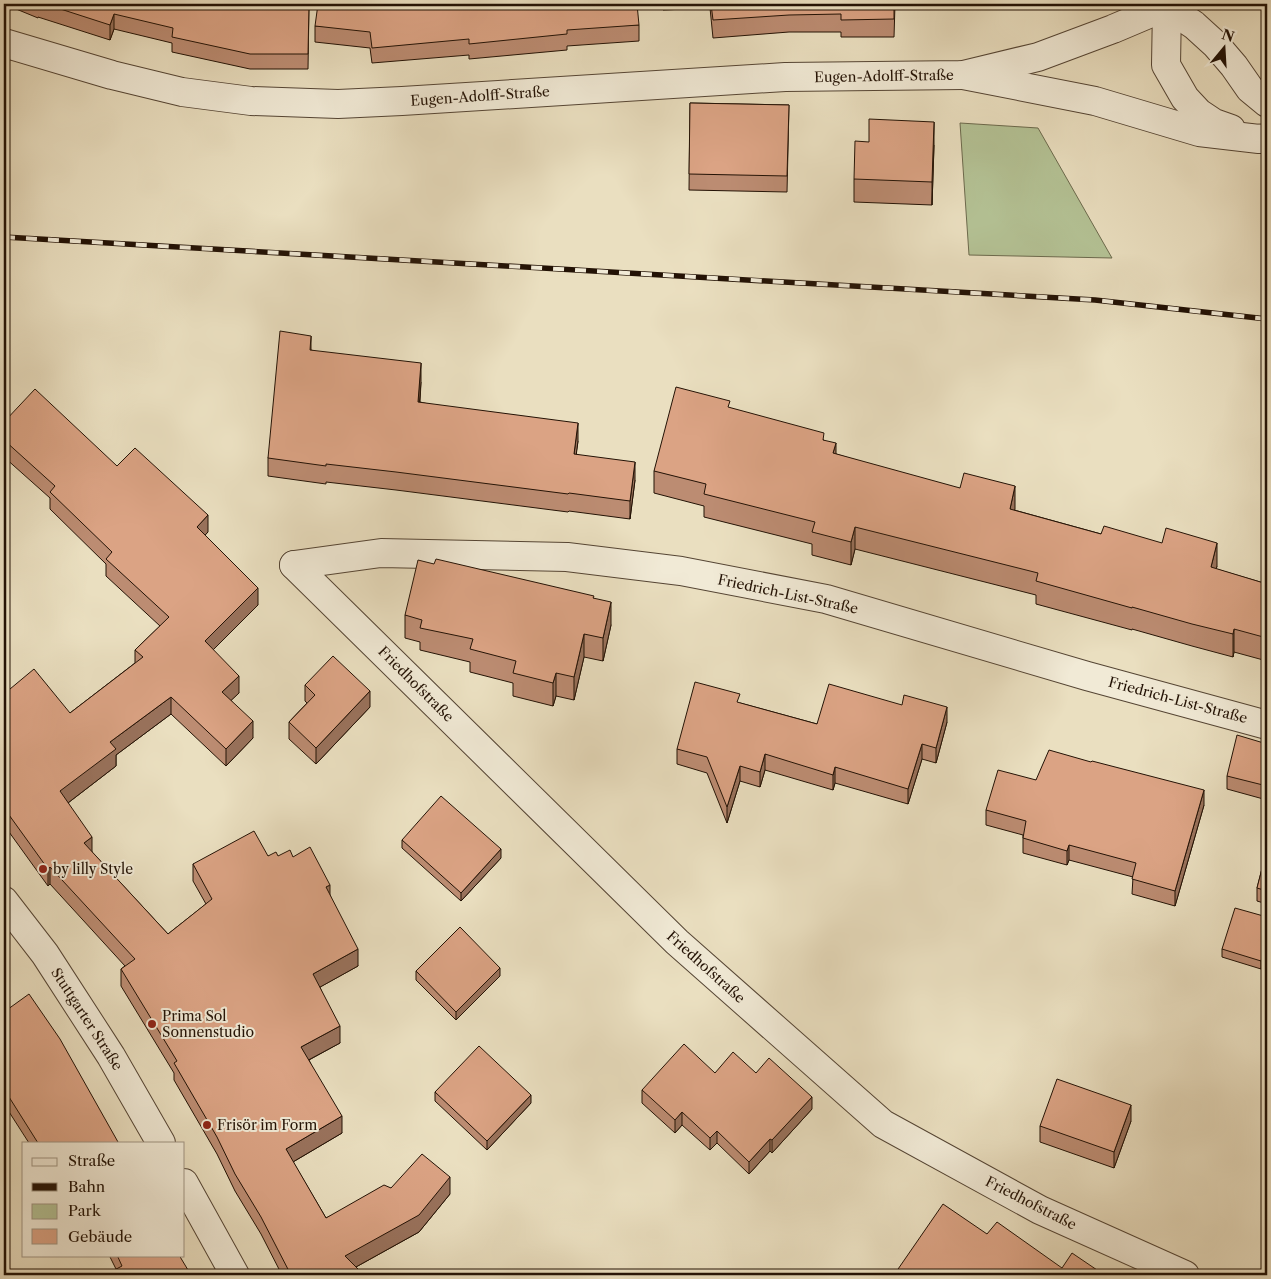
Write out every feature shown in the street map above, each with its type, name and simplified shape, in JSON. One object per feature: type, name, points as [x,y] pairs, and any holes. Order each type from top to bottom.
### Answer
[{"type":"street","name":"Eugen-Adolff-Straße","points":[[963,75],[1038,57],[1170,5],[1166,65],[1185,98],[1199,113],[1214,123],[1263,138]]},
{"type":"street","points":[[1170,5],[1216,44],[1250,89],[1267,103]]},
{"type":"street","name":"Eugen-Adolff-Straße","points":[[4,43],[112,75],[182,92],[251,101],[338,104],[785,77],[963,75],[1095,101],[1199,132],[1263,138]]},
{"type":"street","name":"Friedrich-List-Straße","points":[[294,565],[381,553],[567,558],[681,571],[826,599],[1088,676],[1267,725]]},
{"type":"street","name":"Friedhofstraße","points":[[294,565],[677,942],[883,1124],[1040,1210],[1185,1275]]},
{"type":"street","name":"Stuttgarter Straße","points":[[4,901],[45,954],[111,1056],[160,1142]]},
{"type":"street","points":[[185,1185],[235,1275]]},
{"type":"green space","points":[[960,123],[1038,128],[1112,258],[969,255]]},
{"type":"building","points":[[45,4],[309,5],[308,54],[250,54],[172,37],[173,28],[114,14],[110,25]]},
{"type":"building","points":[[318,4],[637,4],[639,25],[567,30],[567,34],[469,44],[469,39],[372,48],[370,32],[315,26]]},
{"type":"building","points":[[711,4],[894,4],[894,19],[841,20],[841,14],[713,20]]},
{"type":"building","points":[[690,103],[789,105],[787,176],[689,174]]},
{"type":"building","points":[[869,119],[934,122],[932,182],[854,179],[855,141],[869,142]]},
{"type":"building","points":[[280,331],[311,336],[310,350],[421,363],[418,402],[578,423],[574,454],[635,462],[630,501],[268,458]]},
{"type":"building","points":[[676,387],[730,401],[728,407],[824,433],[823,440],[836,443],[833,453],[960,488],[964,473],[1015,486],[1010,509],[1101,534],[1104,526],[1162,543],[1166,528],[1217,543],[1211,567],[1267,584],[1267,638],[1234,629],[1233,634],[1132,608],[1036,581],[1038,573],[855,527],[851,542],[812,532],[815,522],[704,494],[706,484],[654,471]]},
{"type":"building","points":[[35,389],[117,466],[135,448],[208,515],[197,527],[258,588],[205,641],[239,676],[222,692],[253,721],[226,749],[171,697],[110,742],[116,749],[60,791],[92,837],[84,843],[168,934],[212,899],[193,864],[254,831],[268,856],[276,852],[278,856],[290,850],[293,857],[310,847],[330,885],[326,887],[358,949],[313,974],[340,1026],[301,1047],[342,1116],[286,1149],[326,1218],[384,1185],[391,1188],[422,1154],[450,1177],[419,1215],[345,1256],[364,1275],[291,1275],[261,1217],[235,1174],[217,1137],[174,1063],[177,1061],[121,969],[135,959],[50,867],[48,869],[4,808],[4,694],[34,669],[70,713],[143,657],[135,650],[169,617],[106,559],[112,552],[50,492],[55,486],[4,440],[4,422]]},
{"type":"building","points":[[436,559],[594,596],[593,598],[611,602],[603,638],[584,634],[574,677],[556,673],[553,683],[513,673],[516,661],[470,649],[473,639],[420,628],[422,620],[405,615],[418,560],[434,564]]},
{"type":"building","points":[[333,656],[370,691],[316,748],[289,722],[315,695],[305,685]]},
{"type":"building","points":[[695,682],[740,694],[737,702],[817,724],[829,684],[902,705],[904,695],[947,707],[936,748],[922,744],[908,789],[835,767],[833,775],[765,754],[760,772],[740,766],[727,807],[707,757],[677,749]]},
{"type":"building","points":[[1237,735],[1267,744],[1267,786],[1227,776]]},
{"type":"building","points":[[1049,750],[1204,790],[1175,891],[1132,879],[1136,863],[1069,845],[1067,851],[1023,838],[1026,821],[986,810],[998,770],[1036,780]]},
{"type":"building","points":[[441,796],[501,849],[461,893],[402,840]]},
{"type":"building","points":[[1267,849],[1267,891],[1257,888]]},
{"type":"building","points":[[1235,908],[1267,917],[1267,939],[1261,961],[1222,949]]},
{"type":"building","points":[[460,927],[500,968],[456,1012],[416,971]]},
{"type":"building","points":[[29,994],[60,1039],[118,1142],[37,1142],[4,1089],[4,1012]]},
{"type":"building","points":[[684,1044],[715,1073],[733,1052],[756,1073],[769,1058],[812,1097],[749,1162],[717,1131],[710,1138],[682,1112],[675,1120],[642,1090]]},
{"type":"building","points":[[479,1046],[531,1095],[487,1141],[435,1092]]},
{"type":"building","points":[[1057,1079],[1131,1105],[1114,1152],[1040,1126]]},
{"type":"building","points":[[943,1204],[987,1234],[997,1222],[1062,1268],[1072,1253],[1100,1272],[1097,1275],[902,1275],[896,1272]]},
{"type":"building","points":[[117,1256],[180,1256],[191,1275],[105,1275],[122,1266]]},
{"type":"railway","points":[[4,237],[1095,300],[1267,319]]},
{"type":"place","name":"by lilly Style","points":[[43,869]]},
{"type":"place","name":"Prima Sol Sonnenstudio","points":[[152,1024]]},
{"type":"place","name":"Frisör im Form","points":[[207,1125]]}]
